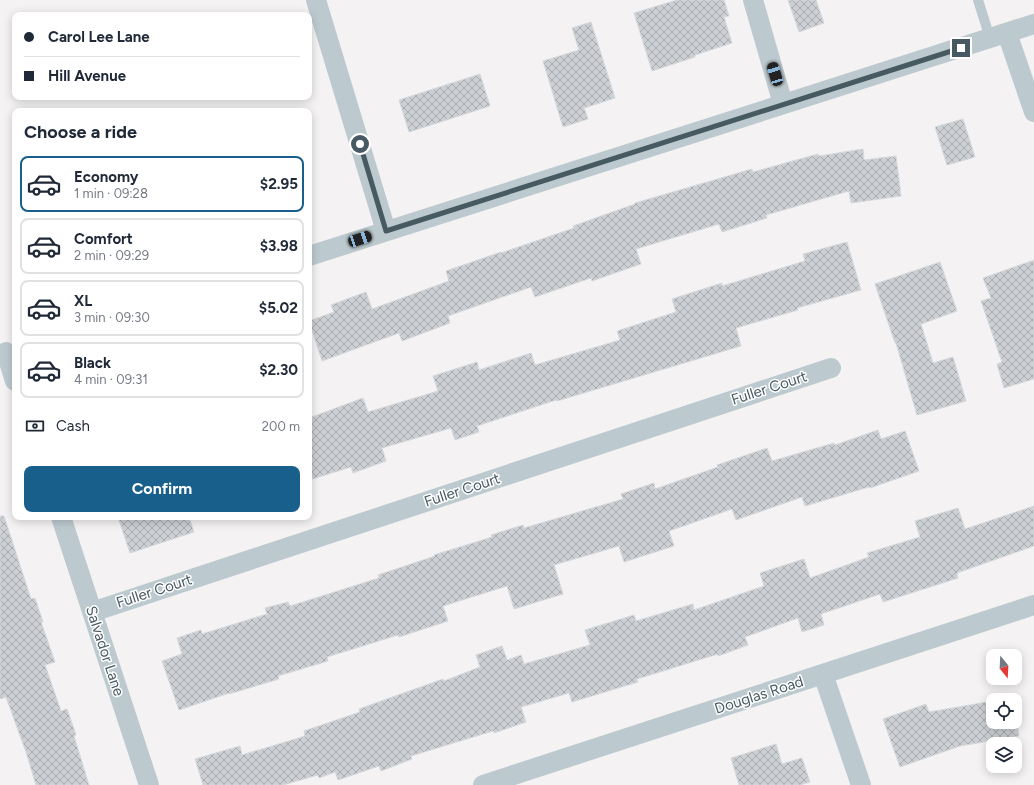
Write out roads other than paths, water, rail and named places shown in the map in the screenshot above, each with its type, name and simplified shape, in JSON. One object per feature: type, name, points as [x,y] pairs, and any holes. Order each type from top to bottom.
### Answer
[{"type":"street","points":[[316,0],[386,231]]},
{"type":"street","points":[[752,0],[783,104]]},
{"type":"street","points":[[312,255],[1034,24]]},
{"type":"street","points":[[999,35],[1034,112]]},
{"type":"street","points":[[7,352],[12,370]]},
{"type":"street","name":"Fuller Court","points":[[92,612],[831,368]]},
{"type":"street","name":"Salvador Lane","points":[[61,520],[150,785]]},
{"type":"street","name":"Douglas Road","points":[[483,785],[1034,605]]},
{"type":"street","points":[[823,674],[861,785]]},
{"type":"lane","points":[[978,0],[999,35]]}]
